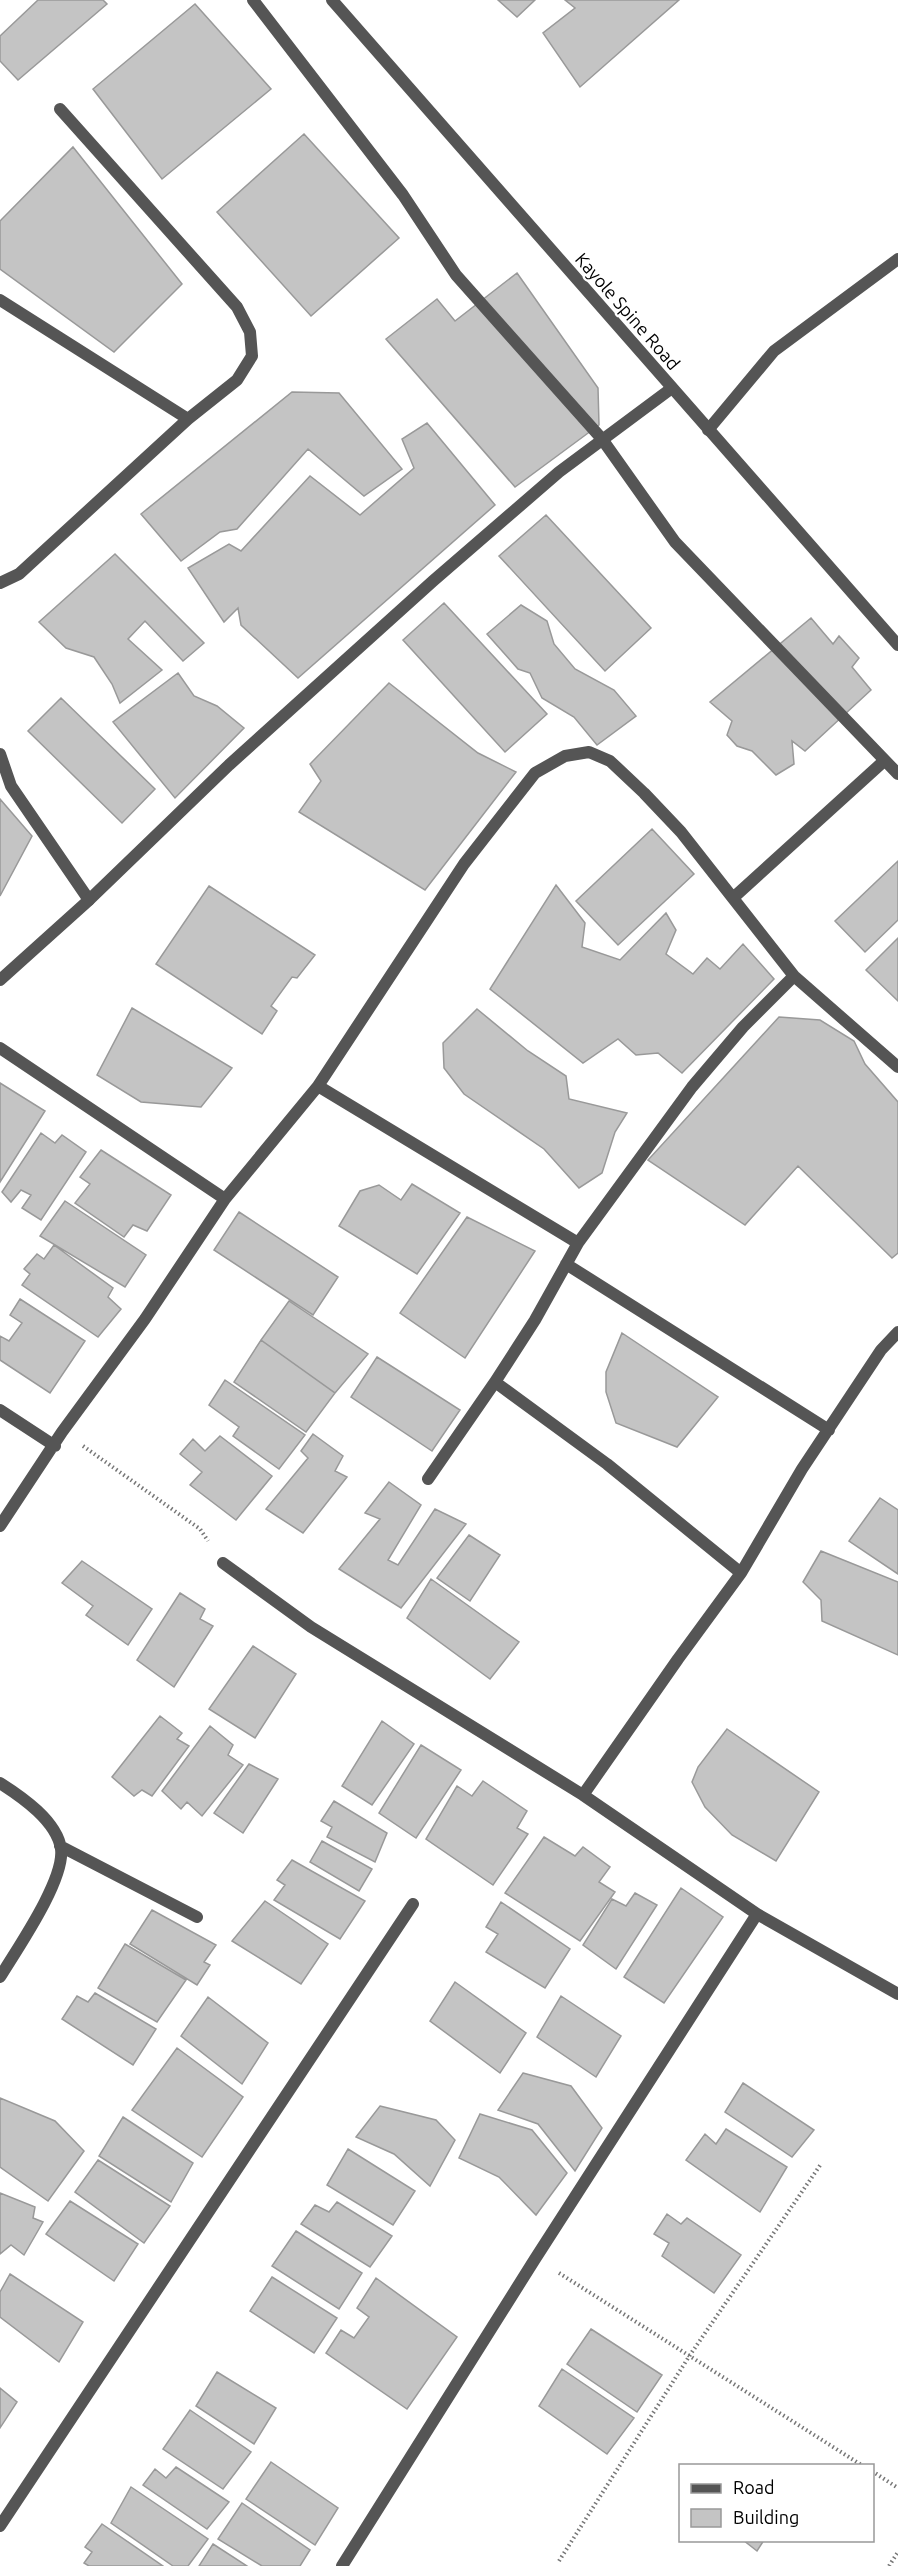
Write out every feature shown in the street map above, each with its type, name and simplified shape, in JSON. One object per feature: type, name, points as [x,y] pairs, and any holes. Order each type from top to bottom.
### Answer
[{"type":"street","points":[[254,0],[403,195],[456,275],[602,440],[675,542],[898,774]]},
{"type":"street","name":"Kayole Spine Road","points":[[332,0],[898,645]]},
{"type":"street","points":[[0,583],[20,574],[188,419],[237,380],[252,356],[250,332],[237,307],[60,109]]},
{"type":"street","points":[[708,430],[774,351],[898,259]]},
{"type":"street","points":[[0,300],[188,419]]},
{"type":"street","points":[[0,980],[89,900],[229,765],[433,580],[559,472],[672,388]]},
{"type":"street","points":[[0,1526],[55,1446],[62,1432],[145,1319],[225,1199],[318,1086],[464,864],[535,773],[565,756],[590,752],[609,761],[681,832],[794,976],[898,1067]]},
{"type":"street","points":[[0,754],[11,786],[89,900]]},
{"type":"street","points":[[733,898],[884,761]]},
{"type":"street","points":[[428,1479],[535,1320],[578,1243],[692,1087],[743,1027],[794,976]]},
{"type":"street","points":[[0,1048],[225,1199]]},
{"type":"street","points":[[318,1086],[578,1243]]},
{"type":"street","points":[[566,1264],[829,1430]]},
{"type":"street","points":[[583,1795],[741,1573],[782,1502],[881,1350],[898,1332]]},
{"type":"street","points":[[495,1382],[607,1464],[741,1573]]},
{"type":"street","points":[[0,1410],[55,1446]]},
{"type":"street","points":[[223,1563],[312,1627],[583,1795],[757,1914],[898,1994]]},
{"type":"street","points":[[0,1783],[19,1795],[48,1823],[60,1846],[60,1870],[31,1927],[0,1977]]},
{"type":"street","points":[[60,1846],[197,1917]]},
{"type":"street","points":[[0,2526],[413,1904]]},
{"type":"street","points":[[342,2566],[535,2259],[757,1914]]},
{"type":"path","points":[[62,1432],[200,1529],[223,1563]]},
{"type":"path","points":[[559,2561],[690,2355],[821,2164]]},
{"type":"path","points":[[535,2259],[860,2464]]},
{"type":"path","points":[[874,2472],[898,2488]]},
{"type":"path","points":[[889,2566],[898,2552]]},
{"type":"building","points":[[38,0],[103,0],[107,4],[18,80],[0,61],[0,36]]},
{"type":"building","points":[[498,0],[535,0],[517,17]]},
{"type":"building","points":[[565,0],[679,0],[580,87],[543,33],[575,8]]},
{"type":"building","points":[[195,4],[271,89],[162,179],[93,89]]},
{"type":"building","points":[[304,134],[399,238],[311,316],[217,212]]},
{"type":"building","points":[[73,147],[182,284],[114,352],[0,269],[0,221]]},
{"type":"building","points":[[517,273],[598,388],[599,425],[515,487],[386,339],[437,299],[455,321]]},
{"type":"building","points":[[292,392],[339,393],[402,469],[364,496],[308,449],[237,529],[220,532],[181,561],[141,514]]},
{"type":"building","points":[[427,423],[495,505],[298,678],[241,625],[238,608],[224,622],[188,568],[229,544],[241,551],[310,476],[360,515],[414,468],[402,439]]},
{"type":"building","points":[[546,515],[651,628],[605,671],[499,556]]},
{"type":"building","points":[[115,554],[204,643],[183,661],[145,621],[128,639],[162,670],[120,703],[112,684],[94,657],[66,648],[39,622]]},
{"type":"building","points":[[444,603],[547,714],[505,752],[403,640]]},
{"type":"building","points":[[521,605],[547,621],[554,644],[575,669],[614,690],[636,716],[597,745],[574,717],[542,698],[530,673],[518,669],[487,634]]},
{"type":"building","points":[[811,618],[833,644],[839,636],[859,658],[852,667],[871,690],[805,751],[792,741],[794,764],[776,775],[752,751],[737,746],[727,735],[732,721],[710,702]]},
{"type":"building","points":[[178,673],[194,696],[217,706],[244,728],[175,798],[113,722]]},
{"type":"building","points":[[389,683],[478,753],[516,772],[425,890],[299,812],[321,781],[310,764]]},
{"type":"building","points":[[61,698],[155,789],[122,823],[28,731]]},
{"type":"building","points":[[0,799],[32,836],[0,896]]},
{"type":"building","points":[[652,829],[694,874],[618,945],[576,901]]},
{"type":"building","points":[[898,861],[898,920],[865,952],[835,921]]},
{"type":"building","points":[[556,885],[585,923],[582,947],[620,960],[666,913],[676,930],[666,954],[693,974],[707,958],[720,969],[743,944],[774,979],[682,1073],[658,1053],[636,1055],[618,1039],[583,1063],[490,989]]},
{"type":"building","points":[[209,886],[315,955],[297,978],[292,977],[271,1006],[277,1011],[262,1034],[156,964]]},
{"type":"building","points":[[898,938],[898,1001],[866,970]]},
{"type":"building","points":[[132,1008],[232,1068],[201,1107],[141,1102],[97,1075]]},
{"type":"building","points":[[477,1009],[528,1051],[566,1076],[569,1099],[627,1113],[615,1132],[602,1173],[579,1188],[544,1149],[464,1094],[444,1068],[443,1043]]},
{"type":"building","points":[[779,1017],[820,1020],[854,1041],[865,1064],[898,1102],[898,1253],[892,1258],[798,1166],[745,1225],[648,1160]]},
{"type":"building","points":[[0,1083],[45,1111],[0,1182]]},
{"type":"building","points":[[41,1133],[55,1143],[62,1135],[86,1152],[41,1220],[22,1208],[31,1195],[21,1190],[11,1202],[2,1192]]},
{"type":"building","points":[[101,1150],[171,1195],[147,1231],[133,1225],[124,1237],[75,1203],[90,1184],[80,1177]]},
{"type":"building","points":[[412,1184],[460,1213],[417,1274],[339,1226],[360,1191],[379,1185],[401,1200]]},
{"type":"building","points":[[65,1201],[146,1255],[125,1287],[40,1236]]},
{"type":"building","points":[[239,1212],[338,1277],[313,1315],[214,1250]]},
{"type":"building","points":[[467,1217],[535,1251],[465,1358],[400,1313]]},
{"type":"building","points":[[54,1245],[113,1288],[108,1297],[121,1309],[98,1337],[22,1285],[30,1274],[24,1269],[37,1254],[44,1259]]},
{"type":"building","points":[[20,1299],[85,1341],[50,1393],[0,1360],[0,1336],[9,1341],[22,1323],[10,1315]]},
{"type":"building","points":[[289,1301],[368,1354],[335,1393],[261,1340]]},
{"type":"building","points":[[622,1333],[718,1397],[677,1447],[616,1423],[606,1392],[606,1372]]},
{"type":"building","points":[[261,1340],[335,1393],[306,1432],[234,1382]]},
{"type":"building","points":[[377,1357],[460,1410],[432,1451],[351,1397]]},
{"type":"building","points":[[225,1380],[305,1435],[279,1469],[233,1436],[239,1427],[209,1405]]},
{"type":"building","points":[[313,1434],[343,1456],[335,1471],[347,1477],[303,1533],[266,1509],[308,1458],[301,1451]]},
{"type":"building","points":[[220,1436],[272,1476],[236,1520],[190,1485],[202,1472],[180,1454],[193,1439],[205,1451]]},
{"type":"building","points":[[389,1482],[421,1505],[388,1560],[398,1565],[435,1509],[466,1524],[401,1608],[339,1569],[380,1519],[365,1513]]},
{"type":"building","points":[[880,1498],[898,1510],[898,1574],[849,1541]]},
{"type":"building","points":[[469,1535],[500,1555],[470,1601],[437,1578]]},
{"type":"building","points":[[821,1551],[898,1582],[898,1655],[822,1621],[821,1600],[803,1582]]},
{"type":"building","points":[[82,1561],[152,1609],[128,1645],[86,1615],[93,1606],[62,1583]]},
{"type":"building","points":[[431,1579],[519,1642],[490,1679],[407,1618]]},
{"type":"building","points":[[180,1593],[205,1609],[200,1619],[213,1626],[174,1687],[137,1660]]},
{"type":"building","points":[[253,1646],[296,1674],[255,1738],[209,1709]]},
{"type":"building","points":[[160,1716],[182,1733],[177,1739],[189,1746],[152,1796],[142,1790],[134,1796],[112,1777]]},
{"type":"building","points":[[382,1721],[414,1744],[372,1805],[342,1786]]},
{"type":"building","points":[[210,1726],[233,1745],[228,1755],[243,1765],[202,1816],[187,1802],[181,1809],[162,1791]]},
{"type":"building","points":[[727,1729],[819,1792],[776,1861],[732,1835],[705,1807],[692,1782],[698,1767]]},
{"type":"building","points":[[421,1745],[461,1770],[416,1838],[379,1813]]},
{"type":"building","points":[[249,1764],[278,1779],[243,1833],[214,1813]]},
{"type":"building","points":[[483,1781],[527,1811],[517,1828],[528,1834],[493,1885],[426,1839],[457,1786],[472,1796]]},
{"type":"building","points":[[334,1801],[387,1833],[375,1862],[327,1837],[332,1827],[321,1821]]},
{"type":"building","points":[[544,1837],[575,1856],[583,1847],[610,1867],[599,1882],[615,1892],[580,1941],[505,1893]]},
{"type":"building","points":[[322,1841],[372,1869],[359,1891],[310,1862]]},
{"type":"building","points":[[292,1860],[365,1901],[340,1939],[274,1900],[285,1885],[277,1880]]},
{"type":"building","points":[[681,1888],[723,1917],[664,2003],[624,1977]]},
{"type":"building","points":[[635,1893],[657,1905],[616,1969],[583,1945],[612,1899],[626,1906]]},
{"type":"building","points":[[265,1901],[328,1944],[301,1984],[232,1941]]},
{"type":"building","points":[[501,1902],[570,1949],[545,1988],[486,1952],[498,1934],[486,1927]]},
{"type":"building","points":[[152,1910],[216,1945],[204,1962],[210,1965],[197,1985],[130,1944]]},
{"type":"building","points":[[125,1944],[186,1980],[157,2022],[98,1988]]},
{"type":"building","points":[[455,1982],[526,2033],[500,2073],[430,2021]]},
{"type":"building","points":[[95,1993],[156,2029],[133,2065],[62,2019],[77,1996],[88,2002]]},
{"type":"building","points":[[561,1996],[621,2036],[596,2077],[537,2037]]},
{"type":"building","points":[[208,1997],[268,2043],[242,2084],[181,2036]]},
{"type":"building","points":[[177,2048],[243,2097],[202,2157],[132,2110]]},
{"type":"building","points":[[523,2073],[571,2086],[602,2128],[575,2171],[538,2124],[498,2110]]},
{"type":"building","points":[[743,2083],[814,2130],[792,2157],[725,2112]]},
{"type":"building","points":[[0,2098],[55,2121],[84,2151],[48,2201],[0,2167]]},
{"type":"building","points":[[380,2106],[436,2120],[455,2140],[430,2186],[394,2154],[356,2137]]},
{"type":"building","points":[[480,2114],[532,2130],[567,2173],[536,2215],[499,2177],[459,2158]]},
{"type":"building","points":[[123,2117],[193,2163],[171,2202],[99,2156]]},
{"type":"building","points":[[726,2129],[787,2167],[760,2212],[686,2160],[705,2134],[716,2144]]},
{"type":"building","points":[[348,2149],[415,2191],[393,2225],[327,2185]]},
{"type":"building","points":[[98,2160],[170,2206],[144,2243],[75,2192]]},
{"type":"building","points":[[0,2193],[35,2207],[33,2218],[43,2222],[24,2255],[11,2245],[0,2254]]},
{"type":"building","points":[[70,2201],[138,2244],[114,2281],[46,2234]]},
{"type":"building","points":[[337,2202],[392,2236],[370,2267],[301,2224],[315,2205],[329,2212]]},
{"type":"building","points":[[667,2214],[681,2224],[687,2218],[741,2255],[714,2293],[662,2256],[669,2243],[654,2234]]},
{"type":"building","points":[[296,2231],[362,2273],[339,2309],[272,2266]]},
{"type":"building","points":[[10,2274],[83,2322],[59,2362],[0,2317],[0,2292]]},
{"type":"building","points":[[272,2277],[337,2318],[314,2353],[250,2311]]},
{"type":"building","points":[[376,2278],[457,2337],[407,2409],[326,2353],[341,2330],[354,2338],[369,2317],[357,2308]]},
{"type":"building","points":[[591,2329],[662,2375],[637,2412],[567,2364]]},
{"type":"building","points":[[562,2369],[634,2418],[607,2454],[539,2406]]},
{"type":"building","points":[[217,2372],[276,2408],[254,2444],[196,2406]]},
{"type":"building","points":[[0,2388],[17,2402],[0,2428]]},
{"type":"building","points":[[190,2410],[251,2452],[223,2489],[163,2449]]},
{"type":"building","points":[[271,2462],[338,2508],[315,2545],[246,2499]]},
{"type":"building","points":[[176,2467],[229,2502],[207,2529],[143,2485],[155,2469],[166,2478]]},
{"type":"building","points":[[131,2487],[208,2539],[188,2566],[173,2566],[111,2523]]},
{"type":"building","points":[[242,2503],[310,2550],[300,2566],[262,2566],[218,2539]]},
{"type":"building","points":[[102,2524],[163,2566],[89,2566],[84,2563],[92,2552],[85,2547]]},
{"type":"building","points":[[746,2542],[763,2542],[757,2551]]},
{"type":"building","points":[[213,2544],[247,2566],[199,2566]]}]
